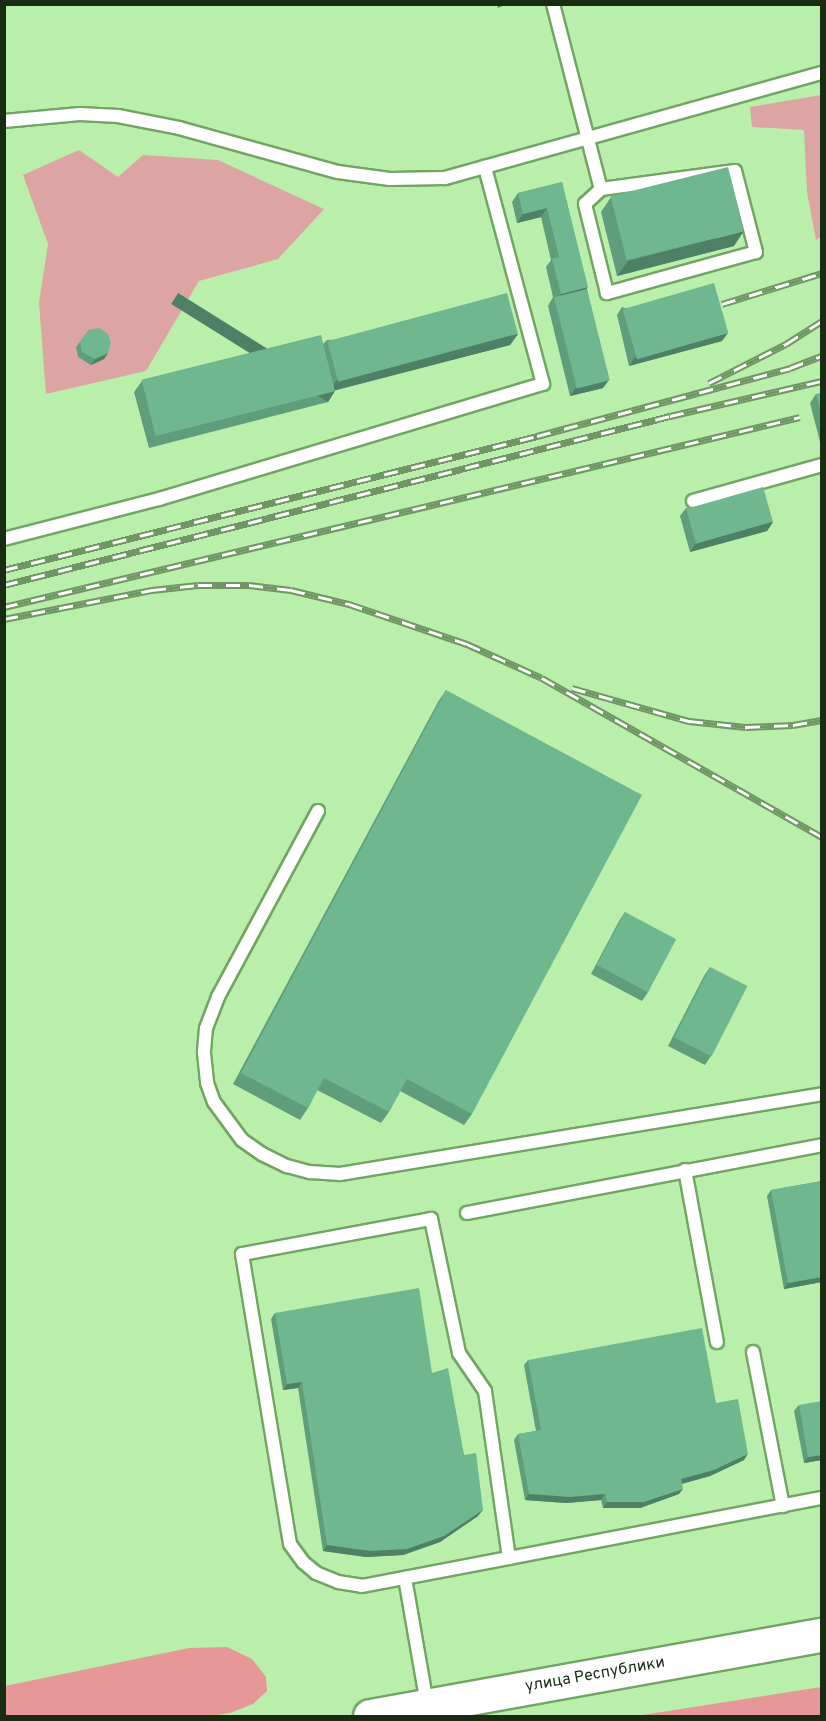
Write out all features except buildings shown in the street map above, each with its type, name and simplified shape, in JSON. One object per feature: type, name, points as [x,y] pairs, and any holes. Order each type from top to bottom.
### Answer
[{"type":"main road","name":"улица Республики","points":[[370,1716],[427,1705],[469,1702],[822,1635]]},
{"type":"lane","points":[[553,4],[601,189]]},
{"type":"lane","points":[[4,121],[80,114],[118,116],[179,129],[338,172],[390,179],[445,178],[822,73]]},
{"type":"lane","points":[[4,539],[159,499],[543,384],[485,166]]},
{"type":"lane","points":[[735,171],[756,252],[607,293],[585,204],[601,189],[735,171]]},
{"type":"lane","points":[[693,501],[822,465]]},
{"type":"lane","points":[[318,811],[218,997],[206,1028],[204,1053],[207,1083],[214,1102],[242,1140],[262,1154],[287,1166],[310,1172],[340,1174],[822,1094]]},
{"type":"lane","points":[[467,1213],[822,1145]]},
{"type":"lane","points":[[686,1170],[717,1342]]},
{"type":"lane","points":[[509,1558],[485,1391],[459,1353],[431,1219],[243,1254],[290,1544],[303,1562],[316,1573],[338,1582],[362,1587],[822,1498]]},
{"type":"lane","points":[[753,1352],[783,1506]]},
{"type":"lane","points":[[405,1578],[427,1705]]},
{"type":"shaded area","points":[[821,95],[822,236],[816,240],[807,192],[804,130],[752,127],[750,107]]},
{"type":"shaded area","points":[[79,150],[118,177],[143,155],[218,160],[324,209],[278,259],[199,281],[146,371],[46,394],[39,303],[48,244],[23,175]]},
{"type":"shaded area","points":[[227,1647],[252,1659],[266,1677],[267,1691],[253,1704],[230,1713],[209,1716],[5,1716],[5,1686],[189,1648]]},
{"type":"shaded area","points":[[821,1687],[821,1716],[636,1716]]},
{"type":"railway","points":[[722,304],[822,273]]},
{"type":"railway","points":[[709,383],[786,344],[822,321]]},
{"type":"railway","points":[[4,570],[537,436],[790,368],[822,356]]},
{"type":"railway","points":[[4,585],[670,416],[822,381]]},
{"type":"railway","points":[[4,607],[800,417]]},
{"type":"railway","points":[[4,619],[152,590],[198,585],[249,585],[291,590],[349,604],[467,644],[542,678],[822,837]]},
{"type":"railway","points":[[572,688],[689,721],[746,727],[793,725],[822,720]]}]
